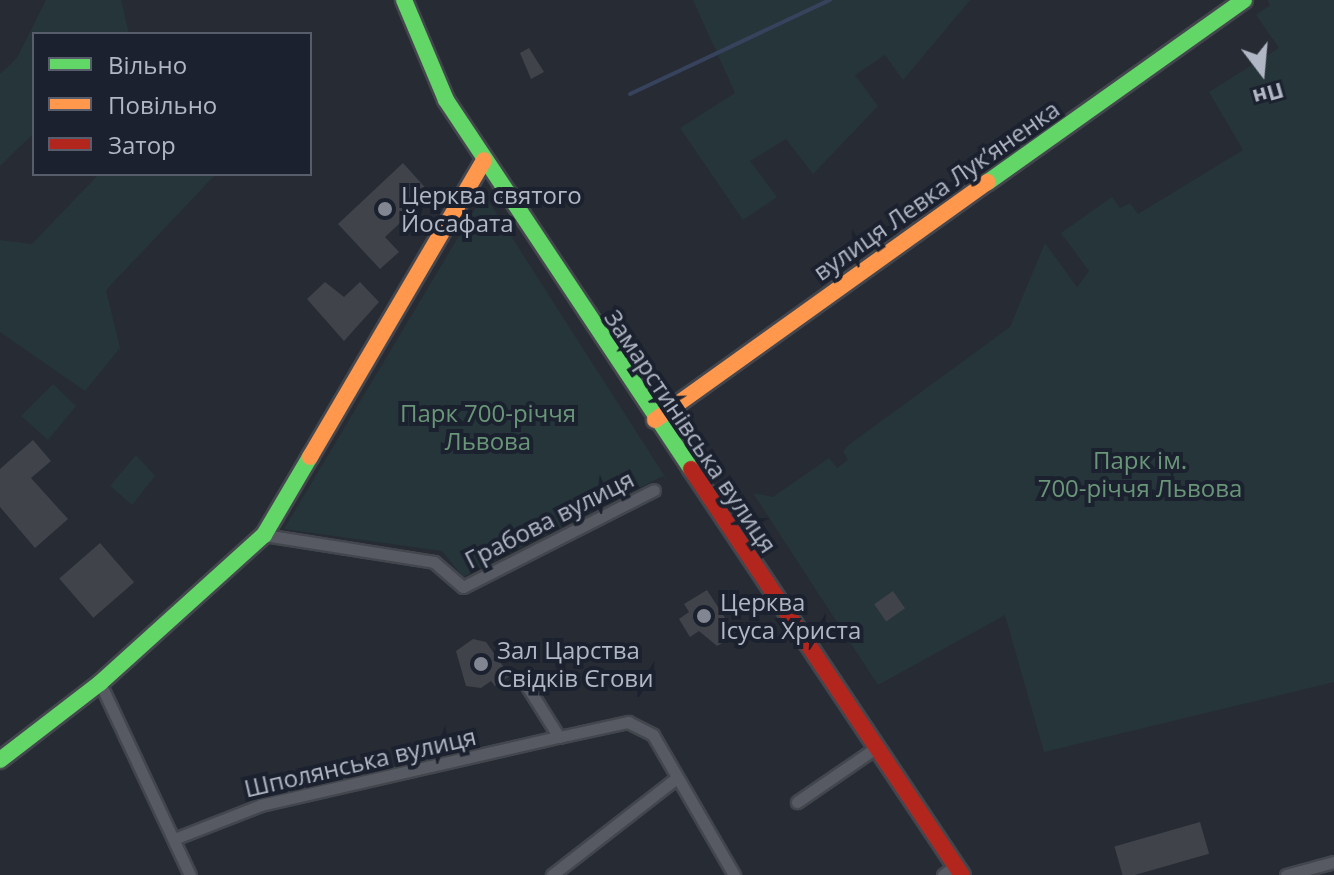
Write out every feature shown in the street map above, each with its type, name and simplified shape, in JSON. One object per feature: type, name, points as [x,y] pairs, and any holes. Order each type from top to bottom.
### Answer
[{"type":"street","name":"Замарстинівська вулиця","points":[[404,0],[446,100],[687,474],[874,749],[953,872]]},
{"type":"street","name":"вулиця Левка Лукʼяненка","points":[[655,420],[1244,0]]},
{"type":"street","points":[[0,760],[100,683],[264,535],[484,160]]},
{"type":"street","name":"Грабова вулиця","points":[[264,535],[434,562],[463,587],[654,490]]},
{"type":"street","points":[[100,683],[190,875]]},
{"type":"street","points":[[527,686],[559,737]]},
{"type":"street","name":"Шполянська вулиця","points":[[174,839],[261,805],[628,722],[643,727],[660,743],[674,780],[734,875]]},
{"type":"street","points":[[797,802],[874,749]]},
{"type":"street","points":[[552,875],[674,780]]},
{"type":"street","points":[[1286,875],[1334,862]]},
{"type":"green space","points":[[46,0],[121,0],[129,32],[32,32],[32,135],[0,166],[0,74],[17,58]]},
{"type":"green space","points":[[693,0],[970,0],[903,80],[885,55],[855,75],[878,106],[813,174],[786,139],[750,161],[777,197],[743,220],[680,128],[735,93]]},
{"type":"green space","name":"Парк ім. 700-річчя Львова","points":[[1267,0],[1334,0],[1334,682],[1044,752],[1005,615],[878,685],[753,493],[773,497],[829,458],[837,468],[848,460],[843,451],[850,444],[1010,327],[1045,243],[1077,287],[1089,271],[1061,233],[1112,197],[1120,208],[1130,203],[1138,214],[1243,150],[1209,92],[1279,48],[1256,15],[1270,5]]},
{"type":"green space","points":[[97,176],[214,176],[106,290],[120,348],[85,391],[0,332],[0,240],[32,244]]},
{"type":"green space","name":"Парк 700-річчя Львова","points":[[484,194],[669,483],[663,476],[463,577],[442,551],[284,529]]},
{"type":"green space","points":[[53,384],[76,406],[48,440],[21,416]]},
{"type":"green space","points":[[136,455],[155,476],[132,505],[110,486]]},
{"type":"building","points":[[529,48],[544,72],[531,79],[520,53]]},
{"type":"building","name":"Церква святого Йосафата","points":[[403,163],[431,194],[385,237],[399,252],[380,269],[338,224]]},
{"type":"building","points":[[325,282],[344,297],[360,282],[379,302],[344,341],[307,299]]},
{"type":"building","points":[[33,440],[51,461],[31,478],[68,519],[35,548],[0,507],[0,469]]},
{"type":"building","points":[[100,543],[134,582],[93,618],[59,578]]},
{"type":"building","name":"Церква Ісуса Христа","points":[[707,590],[736,635],[717,646],[699,631],[690,637],[679,619],[689,612],[684,604]]},
{"type":"building","points":[[893,591],[905,608],[886,621],[874,604]]},
{"type":"building","name":"Зал Царства Свідків Єгови","points":[[473,639],[486,642],[510,676],[495,686],[491,681],[481,688],[466,686],[456,651]]},
{"type":"building","points":[[1200,822],[1209,854],[1135,875],[1123,875],[1114,847]]},
{"type":"waterway","points":[[630,94],[830,0]]},
{"type":"traffic: fast","points":[[404,0],[446,100],[691,469]]},
{"type":"traffic: fast","points":[[988,182],[1244,0]]},
{"type":"traffic: fast","points":[[0,760],[100,683],[264,535],[310,457]]},
{"type":"traffic: slow","points":[[310,457],[484,160]]},
{"type":"traffic: slow","points":[[655,420],[988,182]]},
{"type":"traffic: jam","points":[[691,469],[962,875]]},
{"type":"place","name":"Церква святого Йосафата","points":[[385,209]]},
{"type":"place","name":"Церква Ісуса Христа","points":[[704,616]]},
{"type":"place","name":"Зал Царства Свідків Єгови","points":[[481,664]]}]
